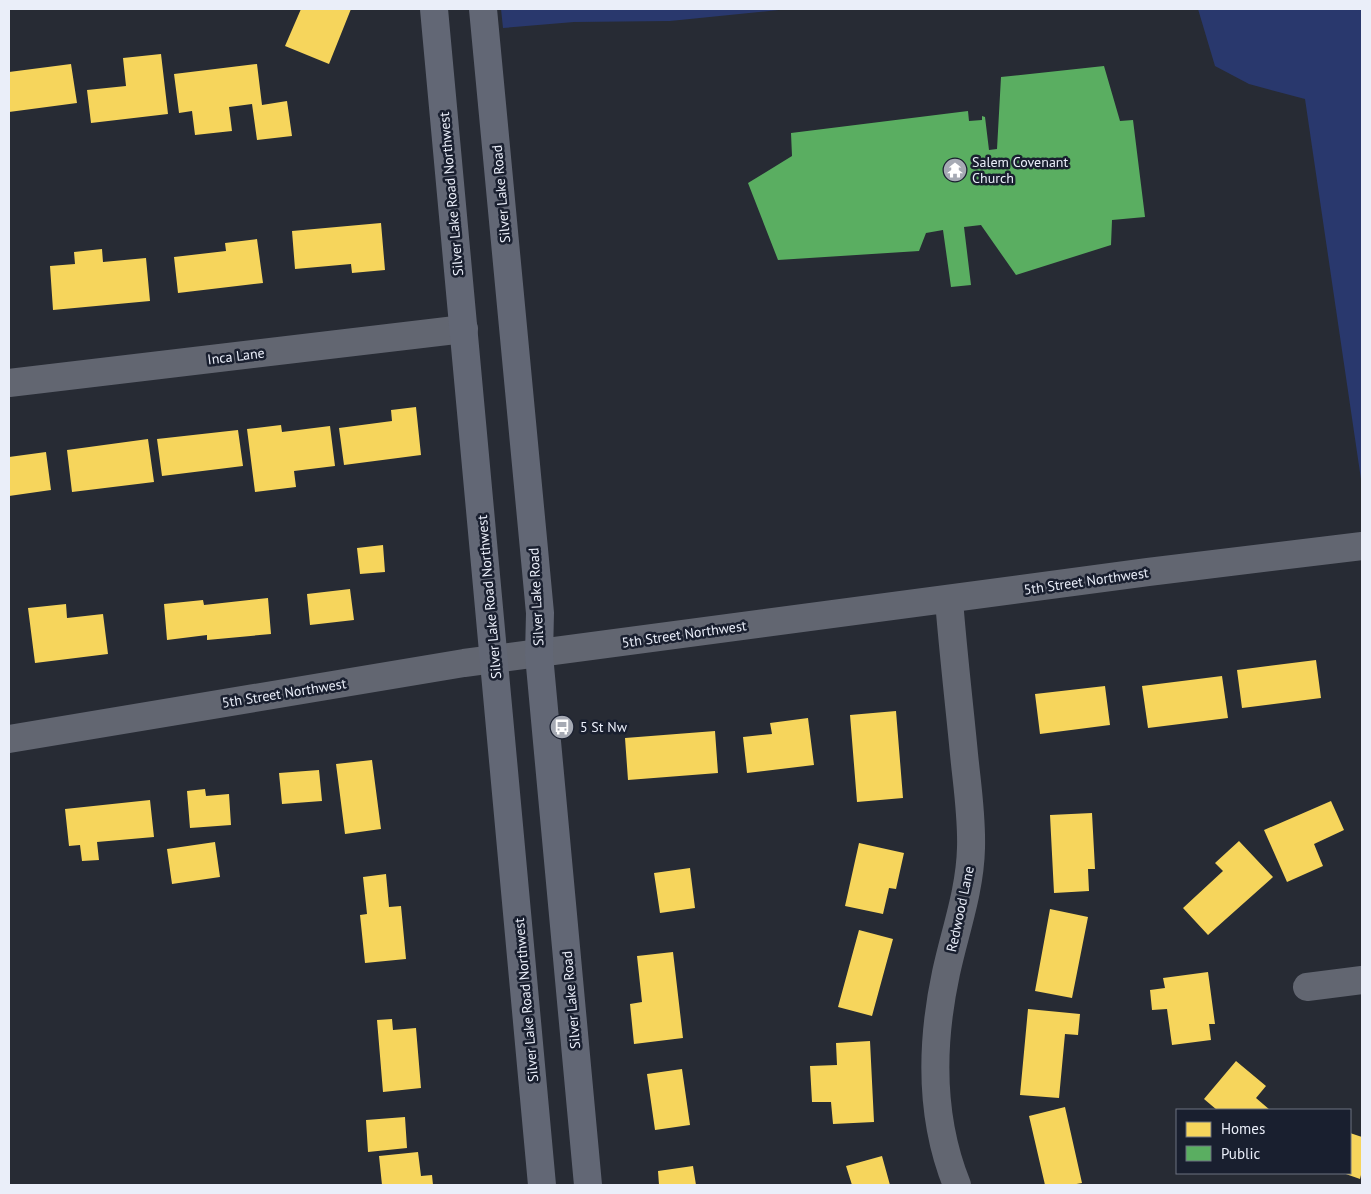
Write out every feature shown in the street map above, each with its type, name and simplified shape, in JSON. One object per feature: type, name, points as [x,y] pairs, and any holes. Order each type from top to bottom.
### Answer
[{"type":"main road","name":"Silver Lake Road Northwest","points":[[434,9],[542,1185]]},
{"type":"main road","name":"Silver Lake Road","points":[[483,9],[540,613],[539,655],[588,1185]]},
{"type":"street","name":"Inca Lane","points":[[9,383],[464,329]]},
{"type":"street","name":"5th Street Northwest","points":[[9,739],[464,663],[539,655],[812,616],[1362,546]]},
{"type":"street","name":"Redwood Lane","points":[[949,600],[970,809],[971,848],[967,886],[946,973],[936,1030],[935,1078],[940,1126],[956,1185]]},
{"type":"street","points":[[1307,986],[1362,980]]},
{"type":"shaded area","points":[[501,9],[788,9],[670,21],[574,22],[503,28]]},
{"type":"shaded area","points":[[1198,9],[1362,9],[1362,486],[1305,99],[1249,84],[1215,66]]},
{"type":"building: Homes","points":[[301,9],[351,9],[329,64],[285,46]]},
{"type":"building: Homes","points":[[161,54],[168,114],[91,123],[87,90],[126,86],[123,58]]},
{"type":"building: Homes","points":[[71,64],[77,103],[9,112],[9,72]]},
{"type":"building: Homes","points":[[257,64],[262,105],[287,101],[292,136],[257,140],[252,104],[229,107],[232,131],[195,135],[192,111],[179,113],[174,74]]},
{"type":"building: Homes","points":[[381,223],[385,270],[352,273],[351,264],[295,269],[292,231]]},
{"type":"building: Homes","points":[[257,239],[263,283],[178,293],[174,257],[226,251],[225,243]]},
{"type":"building: Homes","points":[[102,249],[103,262],[146,258],[150,301],[53,310],[50,266],[75,264],[74,252]]},
{"type":"building: Homes","points":[[416,407],[421,455],[344,465],[339,428],[392,421],[391,410]]},
{"type":"building: Homes","points":[[281,425],[282,432],[330,426],[335,466],[294,471],[296,487],[255,492],[247,429]]},
{"type":"building: Homes","points":[[238,430],[243,466],[162,476],[157,439]]},
{"type":"building: Homes","points":[[148,439],[154,482],[72,492],[67,450]]},
{"type":"building: Homes","points":[[46,452],[51,490],[9,496],[9,457]]},
{"type":"building: Homes","points":[[383,545],[385,572],[360,574],[357,548]]},
{"type":"building: Homes","points":[[350,589],[354,620],[310,625],[307,594]]},
{"type":"building: Homes","points":[[268,598],[271,634],[207,640],[207,635],[167,640],[164,604],[203,600],[204,605]]},
{"type":"building: Homes","points":[[66,604],[67,618],[103,614],[108,654],[35,663],[28,608]]},
{"type":"building: Homes","points":[[1316,660],[1321,698],[1242,708],[1237,670]]},
{"type":"building: Homes","points":[[1222,676],[1228,718],[1148,728],[1142,686]]},
{"type":"building: Homes","points":[[1105,686],[1110,725],[1040,734],[1035,694]]},
{"type":"building: Homes","points":[[896,711],[903,798],[857,802],[850,715]]},
{"type":"building: Homes","points":[[808,718],[814,765],[747,773],[743,737],[772,734],[770,723]]},
{"type":"building: Homes","points":[[715,731],[718,773],[628,780],[625,738]]},
{"type":"building: Homes","points":[[372,760],[381,829],[345,834],[336,764]]},
{"type":"building: Homes","points":[[319,770],[322,801],[282,804],[279,773]]},
{"type":"building: Homes","points":[[205,789],[206,796],[229,794],[231,825],[190,828],[187,791]]},
{"type":"building: Homes","points":[[150,800],[154,837],[97,842],[99,860],[82,861],[80,845],[69,846],[65,809]]},
{"type":"building: Homes","points":[[1331,801],[1344,830],[1314,844],[1323,866],[1287,882],[1264,830]]},
{"type":"building: Homes","points":[[1092,813],[1095,869],[1088,869],[1089,891],[1054,893],[1050,815]]},
{"type":"building: Homes","points":[[1239,841],[1273,877],[1208,935],[1183,908],[1223,871],[1215,863]]},
{"type":"building: Homes","points":[[215,842],[220,877],[172,884],[167,849]]},
{"type":"building: Homes","points":[[859,843],[904,853],[896,889],[889,888],[883,914],[845,906]]},
{"type":"building: Homes","points":[[690,868],[695,908],[660,913],[654,873]]},
{"type":"building: Homes","points":[[386,874],[389,907],[401,906],[406,959],[365,963],[360,915],[367,914],[363,877]]},
{"type":"building: Homes","points":[[1050,909],[1088,917],[1072,998],[1035,991]]},
{"type":"building: Homes","points":[[859,930],[893,939],[872,1016],[838,1007]]},
{"type":"building: Homes","points":[[673,952],[683,1038],[634,1044],[630,1004],[642,1002],[637,956]]},
{"type":"building: Homes","points":[[1208,972],[1215,1024],[1209,1024],[1211,1040],[1172,1045],[1167,1009],[1152,1010],[1150,990],[1165,988],[1163,978]]},
{"type":"building: Homes","points":[[1028,1009],[1080,1014],[1078,1035],[1065,1034],[1059,1098],[1020,1095]]},
{"type":"building: Homes","points":[[392,1019],[393,1030],[416,1028],[421,1088],[383,1092],[377,1020]]},
{"type":"building: Homes","points":[[870,1041],[874,1122],[833,1124],[831,1102],[812,1102],[810,1066],[837,1065],[836,1043]]},
{"type":"building: Homes","points":[[1236,1061],[1266,1086],[1256,1098],[1269,1109],[1216,1109],[1204,1099]]},
{"type":"building: Homes","points":[[682,1069],[690,1125],[655,1130],[647,1074]]},
{"type":"building: Homes","points":[[1065,1107],[1082,1183],[1045,1185],[1029,1116]]},
{"type":"building: Homes","points":[[405,1117],[407,1148],[368,1152],[366,1120]]},
{"type":"building: Homes","points":[[1351,1133],[1362,1137],[1362,1171],[1360,1179],[1346,1174],[1351,1174]]},
{"type":"building: Homes","points":[[418,1152],[421,1176],[432,1175],[433,1185],[382,1185],[379,1156]]},
{"type":"building: Homes","points":[[882,1156],[890,1185],[852,1185],[846,1166]]},
{"type":"building: Homes","points":[[693,1166],[696,1185],[659,1185],[658,1171]]},
{"type":"building: Public","name":"Salem Covenant Church","points":[[1104,66],[1120,121],[1133,120],[1145,217],[1112,220],[1111,245],[1016,275],[981,225],[964,227],[971,285],[951,287],[943,230],[926,233],[919,251],[778,260],[748,183],[792,156],[791,133],[968,111],[969,121],[982,120],[982,116],[985,117],[989,150],[997,149],[1001,77]]},
{"type":"place","name":"Salem Covenant Church","points":[[955,170]]},
{"type":"place","name":"5 St Nw","points":[[562,727]]}]
